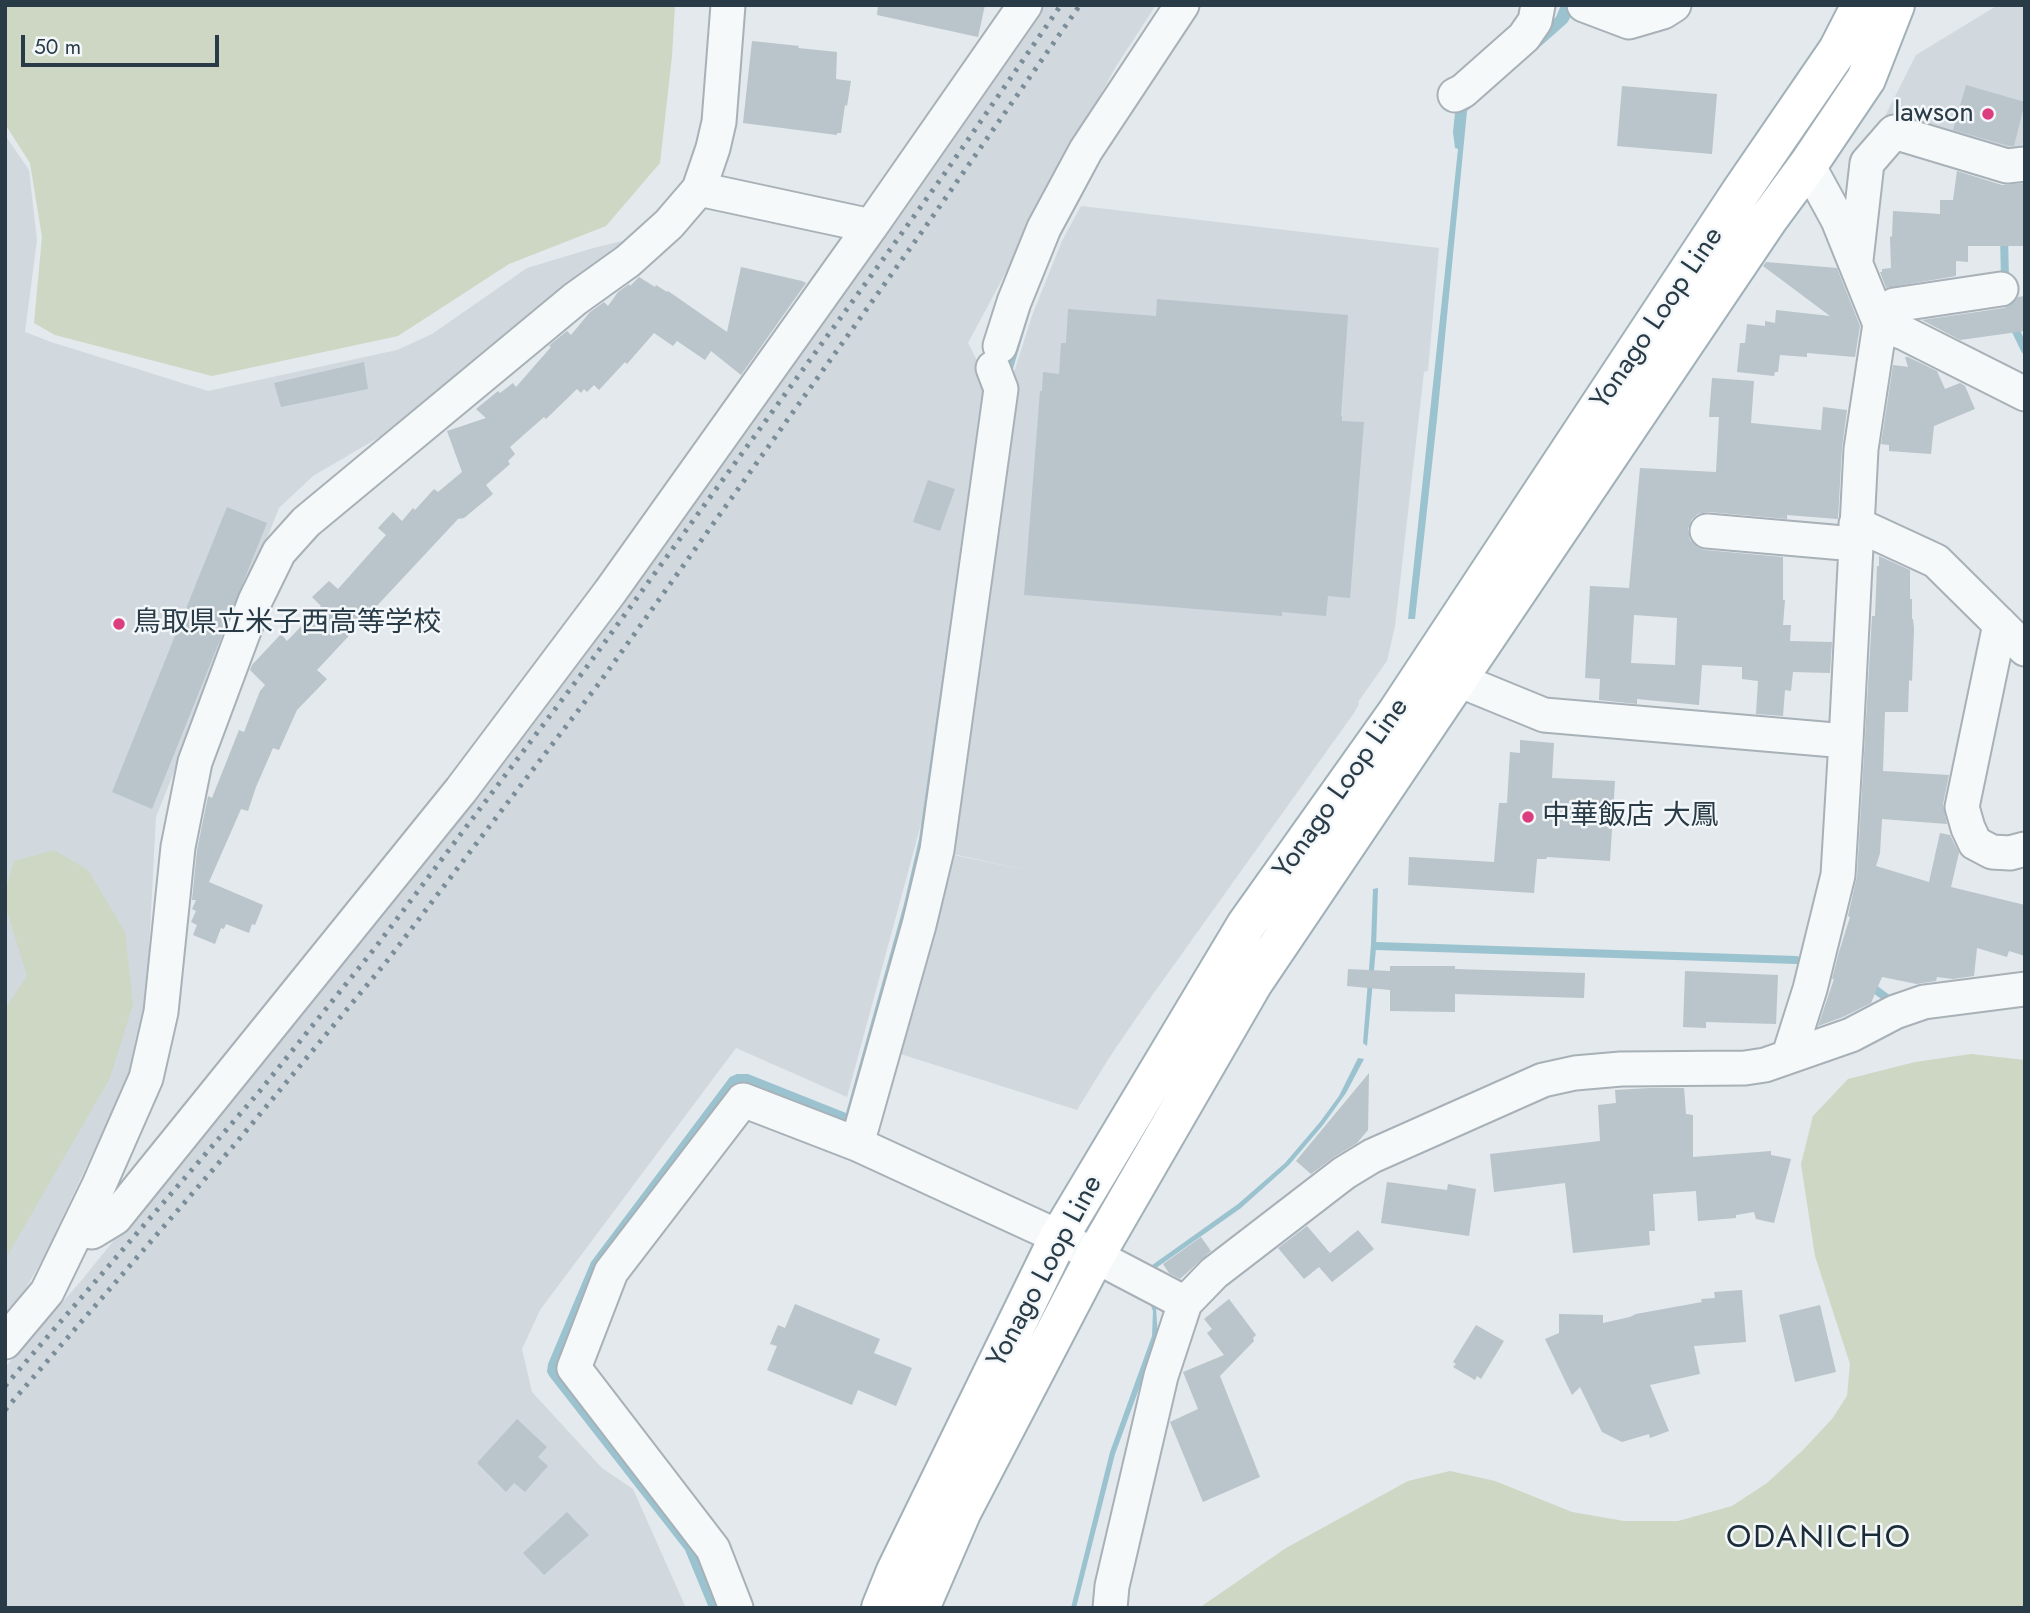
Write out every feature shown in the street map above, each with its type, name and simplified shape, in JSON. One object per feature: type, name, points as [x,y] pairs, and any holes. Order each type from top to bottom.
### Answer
[{"type":"main road","name":"Yonago Loop Line","points":[[920,1608],[961,1511],[1095,1256],[1252,983],[1735,202],[1838,50],[1861,5]]},
{"type":"main road","name":"Yonago Loop Line","points":[[881,1608],[896,1571],[1059,1237],[1246,925],[1396,714],[1442,674],[1808,165],[1866,79],[1895,5]]},
{"type":"street","points":[[5,1342],[47,1293],[146,1078],[161,1012],[178,847],[195,762],[255,601],[279,552],[306,522],[575,299],[628,261],[669,224],[699,189],[719,122],[729,5]]},
{"type":"street","points":[[857,1144],[919,925],[937,850],[998,368],[1014,302],[1044,228],[1086,149],[1182,5]]},
{"type":"street","points":[[1455,94],[1463,91],[1524,37],[1535,21],[1538,5]]},
{"type":"street","points":[[1586,6],[1629,22],[1669,8]]},
{"type":"street","points":[[78,1230],[92,1232],[115,1218],[461,790],[610,592],[871,226],[1015,13]]},
{"type":"street","points":[[1855,263],[1867,163],[1894,132],[2007,166],[2025,164]]},
{"type":"street","points":[[1808,165],[1838,220],[1880,324],[1904,333],[2025,394]]},
{"type":"street","points":[[699,189],[871,226]]},
{"type":"street","points":[[1788,1055],[1810,989],[1838,875],[1861,449],[1880,324],[1894,305],[2001,289]]},
{"type":"street","points":[[1707,531],[1856,534],[1936,561],[2025,649]]},
{"type":"street","points":[[2000,624],[1962,807],[1975,843],[1992,852],[2010,853],[2025,849]]},
{"type":"street","points":[[1442,674],[1544,715],[1846,741]]},
{"type":"street","points":[[1110,1608],[1112,1587],[1161,1376],[1185,1303],[1214,1273],[1343,1173],[1372,1156],[1543,1080],[1575,1073],[1620,1069],[1745,1068],[1765,1065],[1851,1035],[1895,1012],[1924,1002],[2025,989]]},
{"type":"street","points":[[736,1608],[713,1549],[574,1368],[611,1272],[743,1100],[857,1144],[1059,1237],[1185,1303]]},
{"type":"shaded area","points":[[1034,5],[1156,5],[1115,68],[968,343],[987,380],[930,791],[847,1097],[736,1048],[540,1310],[522,1349],[532,1392],[602,1468],[633,1489],[686,1608],[5,1608],[5,1367],[81,1281],[418,864]]},
{"type":"shaded area","points":[[1998,5],[2025,5],[2025,141],[2013,156],[1884,118],[1916,55]]},
{"type":"shaded area","name":"鳥取県立米子西高等学校","points":[[5,135],[29,170],[37,240],[25,332],[208,391],[397,350],[432,334],[527,268],[635,238],[400,425],[313,476],[279,508],[156,817],[146,1006],[129,1075],[45,1255],[5,1320]]},
{"type":"shaded area","points":[[1081,206],[1439,248],[1428,371],[1424,372],[1395,626],[1387,661],[1358,702],[1354,713],[1141,1011],[1077,1110],[891,1051],[944,853],[1035,872],[944,852],[1008,380],[1014,372],[1033,313],[1062,241]]},
{"type":"green space","points":[[5,5],[675,5],[660,163],[606,226],[509,264],[398,336],[212,376],[55,335],[34,323],[42,237],[30,163],[5,124]]},
{"type":"green space","points":[[54,850],[88,870],[125,932],[133,1004],[110,1078],[5,1260],[5,1009],[27,976],[5,905],[5,893],[14,861]]},
{"type":"green space","points":[[1971,1054],[2025,1060],[2025,1608],[1199,1608],[1286,1548],[1408,1481],[1450,1471],[1495,1481],[1572,1512],[1624,1521],[1678,1521],[1732,1506],[1767,1483],[1832,1419],[1847,1396],[1850,1364],[1815,1256],[1801,1164],[1813,1116],[1848,1079],[1915,1062]]},
{"type":"water","points":[[1561,5],[1578,5],[1567,23],[1467,111],[1415,619],[1408,619],[1458,149],[1455,148],[1453,132],[1455,113],[1461,100],[1556,17]]},
{"type":"water","points":[[1113,138],[1113,143],[1058,241],[1033,302],[1012,372],[929,850],[853,1133],[740,1089],[563,1368],[706,1555],[727,1608],[709,1608],[685,1550],[550,1377],[547,1372],[548,1364],[591,1262],[730,1077],[748,1074],[846,1113],[904,904],[919,839],[985,381],[1047,237]]},
{"type":"water","points":[[1378,888],[1376,948],[1367,1046],[1363,1043],[1373,889]]},
{"type":"water","points":[[1358,1058],[1364,1059],[1346,1093],[1289,1165],[1241,1208],[1149,1273],[1148,1268],[1238,1204],[1285,1163],[1339,1096]]},
{"type":"water","points":[[1149,1301],[1155,1301],[1158,1337],[1115,1454],[1076,1608],[1071,1608],[1110,1452],[1152,1336],[1153,1311]]},
{"type":"building","points":[[878,5],[985,5],[978,37],[877,15]]},
{"type":"building","points":[[752,41],[837,52],[836,79],[851,81],[841,133],[837,135],[743,123]]},
{"type":"building","points":[[1966,85],[2025,102],[2014,146],[1953,130]]},
{"type":"building","points":[[1622,86],[1717,94],[1712,154],[1617,146]]},
{"type":"building","points":[[1957,171],[2002,185],[2025,183],[2025,246],[1968,246],[1968,262],[1956,261],[1956,276],[1886,288],[1880,272],[1882,269],[1891,268],[1893,211],[1940,214],[1940,200],[1953,200]]},
{"type":"building","points":[[1766,262],[1837,268],[1860,326],[1855,357],[1807,353],[1807,357],[1780,355],[1778,372],[1775,372],[1774,376],[1737,372],[1740,343],[1745,343],[1747,324],[1765,326],[1765,321],[1775,323],[1776,310],[1830,316],[1763,266]]},
{"type":"building","points":[[741,267],[806,283],[741,375],[711,351],[705,360],[677,341],[673,346],[654,333],[599,390],[594,385],[587,392],[584,389],[581,393],[577,389],[546,419],[544,417],[510,447],[515,454],[508,461],[510,464],[486,485],[493,494],[464,518],[458,519],[317,670],[327,679],[297,710],[279,750],[273,748],[248,811],[241,809],[209,882],[263,905],[255,925],[252,924],[249,933],[226,924],[224,929],[221,928],[215,944],[193,935],[197,925],[191,922],[196,911],[192,909],[196,900],[192,900],[197,850],[208,796],[212,798],[239,730],[244,732],[260,691],[265,685],[250,670],[252,665],[281,634],[287,641],[321,606],[312,597],[329,581],[338,589],[386,535],[378,528],[393,512],[402,521],[434,489],[438,492],[462,472],[447,431],[486,418],[476,409],[498,391],[500,393],[513,383],[516,387],[551,347],[549,346],[567,331],[571,335],[590,312],[604,302],[608,306],[618,292],[639,277],[668,291],[727,332]]},
{"type":"building","points":[[2025,296],[2025,331],[1960,340],[1922,320],[2004,308],[2018,297]]},
{"type":"building","points":[[1157,299],[1348,315],[1341,416],[1342,421],[1364,422],[1350,598],[1328,596],[1326,616],[1282,612],[1282,616],[1024,595],[1040,391],[1043,372],[1059,374],[1061,343],[1066,343],[1068,309],[1156,316]]},
{"type":"building","points":[[1905,357],[1937,371],[1945,389],[1960,383],[1965,386],[1975,409],[1934,426],[1931,454],[1889,451],[1889,445],[1881,444],[1893,365],[1908,367]]},
{"type":"building","points":[[364,362],[368,389],[281,407],[274,383]]},
{"type":"building","points":[[1712,378],[1754,381],[1751,423],[1821,430],[1823,407],[1847,410],[1838,519],[1787,515],[1787,519],[1708,512],[1698,514],[1692,519],[1688,529],[1690,540],[1705,550],[1783,557],[1783,625],[1791,625],[1790,641],[1832,642],[1830,673],[1793,672],[1791,691],[1785,690],[1783,716],[1756,714],[1758,681],[1742,679],[1742,667],[1702,665],[1699,705],[1637,699],[1637,704],[1599,700],[1600,679],[1585,678],[1590,586],[1629,588],[1640,468],[1716,472],[1719,417],[1709,417]],"holes":[[[1634,615],[1677,618],[1675,665],[1631,663]]]},
{"type":"building","points":[[928,480],[955,489],[940,531],[913,522]]},
{"type":"building","points":[[227,507],[267,523],[152,809],[112,792]]},
{"type":"building","points":[[1879,556],[1910,570],[1914,629],[1908,712],[1885,712],[1883,771],[1949,775],[1943,804],[1947,824],[1882,819],[1880,853],[1876,866],[1929,882],[1940,833],[1950,835],[1959,853],[1951,887],[2025,905],[2025,956],[2009,951],[2007,957],[1977,948],[1974,976],[1953,979],[1937,977],[1936,981],[1917,984],[1882,977],[1871,1003],[1818,1026],[1834,979],[1850,917],[1848,916],[1857,876],[1872,616],[1875,616]]},
{"type":"building","points":[[1520,740],[1554,743],[1552,778],[1615,781],[1610,861],[1547,857],[1537,859],[1534,893],[1408,885],[1409,857],[1494,862],[1499,803],[1507,803],[1510,752],[1520,753]]},
{"type":"building","points":[[1390,966],[1455,966],[1455,969],[1585,973],[1584,998],[1455,994],[1455,1012],[1390,1011],[1390,990],[1347,986],[1348,969],[1390,971]]},
{"type":"building","points":[[1685,971],[1778,975],[1776,1024],[1706,1022],[1706,1028],[1683,1027]]},
{"type":"building","points":[[1369,1073],[1368,1130],[1357,1143],[1311,1174],[1296,1161]]},
{"type":"building","points":[[1684,1088],[1686,1114],[1693,1115],[1693,1157],[1771,1151],[1771,1155],[1791,1159],[1774,1223],[1756,1219],[1754,1212],[1736,1215],[1736,1218],[1698,1221],[1696,1191],[1653,1194],[1655,1231],[1649,1231],[1650,1245],[1573,1253],[1565,1183],[1494,1192],[1490,1154],[1600,1141],[1598,1105],[1616,1103],[1615,1090]]},
{"type":"building","points":[[1387,1182],[1447,1190],[1448,1184],[1476,1189],[1469,1236],[1381,1223]]},
{"type":"building","points":[[1307,1226],[1330,1253],[1358,1230],[1374,1249],[1332,1282],[1319,1267],[1304,1279],[1278,1248]]},
{"type":"building","points":[[1201,1237],[1211,1251],[1180,1279],[1169,1273],[1163,1264]]},
{"type":"building","points":[[1742,1290],[1746,1342],[1694,1346],[1700,1374],[1650,1385],[1669,1431],[1650,1438],[1649,1434],[1622,1442],[1602,1432],[1580,1387],[1572,1395],[1545,1339],[1559,1333],[1559,1314],[1603,1315],[1603,1323],[1702,1302],[1701,1299],[1715,1298],[1714,1292]]},
{"type":"building","points":[[1229,1299],[1256,1335],[1254,1341],[1220,1376],[1260,1477],[1203,1502],[1170,1422],[1198,1409],[1183,1372],[1224,1355],[1207,1333],[1212,1329],[1204,1319]]},
{"type":"building","points":[[795,1304],[880,1339],[874,1353],[912,1368],[896,1406],[858,1390],[852,1405],[767,1370],[777,1346],[770,1344],[778,1325],[785,1328]]},
{"type":"building","points":[[1820,1305],[1836,1372],[1795,1382],[1779,1315]]},
{"type":"building","points":[[1476,1325],[1504,1341],[1481,1379],[1477,1376],[1475,1380],[1453,1367],[1456,1364],[1453,1362]]},
{"type":"building","points":[[517,1419],[547,1447],[538,1457],[548,1466],[525,1492],[514,1483],[506,1492],[477,1463]]},
{"type":"building","points":[[567,1512],[589,1535],[544,1575],[523,1553]]},
{"type":"waterway","points":[[2004,236],[2005,279]]},
{"type":"waterway","points":[[2007,294],[2014,327],[2025,350]]},
{"type":"waterway","points":[[1376,946],[1796,960]]},
{"type":"waterway","points":[[1868,984],[1892,1002],[1895,1000]]},
{"type":"railway","points":[[5,1386],[259,1092],[375,948],[586,668],[945,173],[1061,5]]},
{"type":"railway","points":[[5,1410],[236,1143],[387,961],[600,682],[926,226],[1080,5]]},
{"type":"place","name":"lawson","points":[[1988,114]]},
{"type":"place","name":"鳥取県立米子西高等学校","points":[[119,624]]},
{"type":"place","name":"中華飯店 大鳳","points":[[1528,817]]},
{"type":"district","name":"ODANICHO","points":[[1819,1539]]}]
